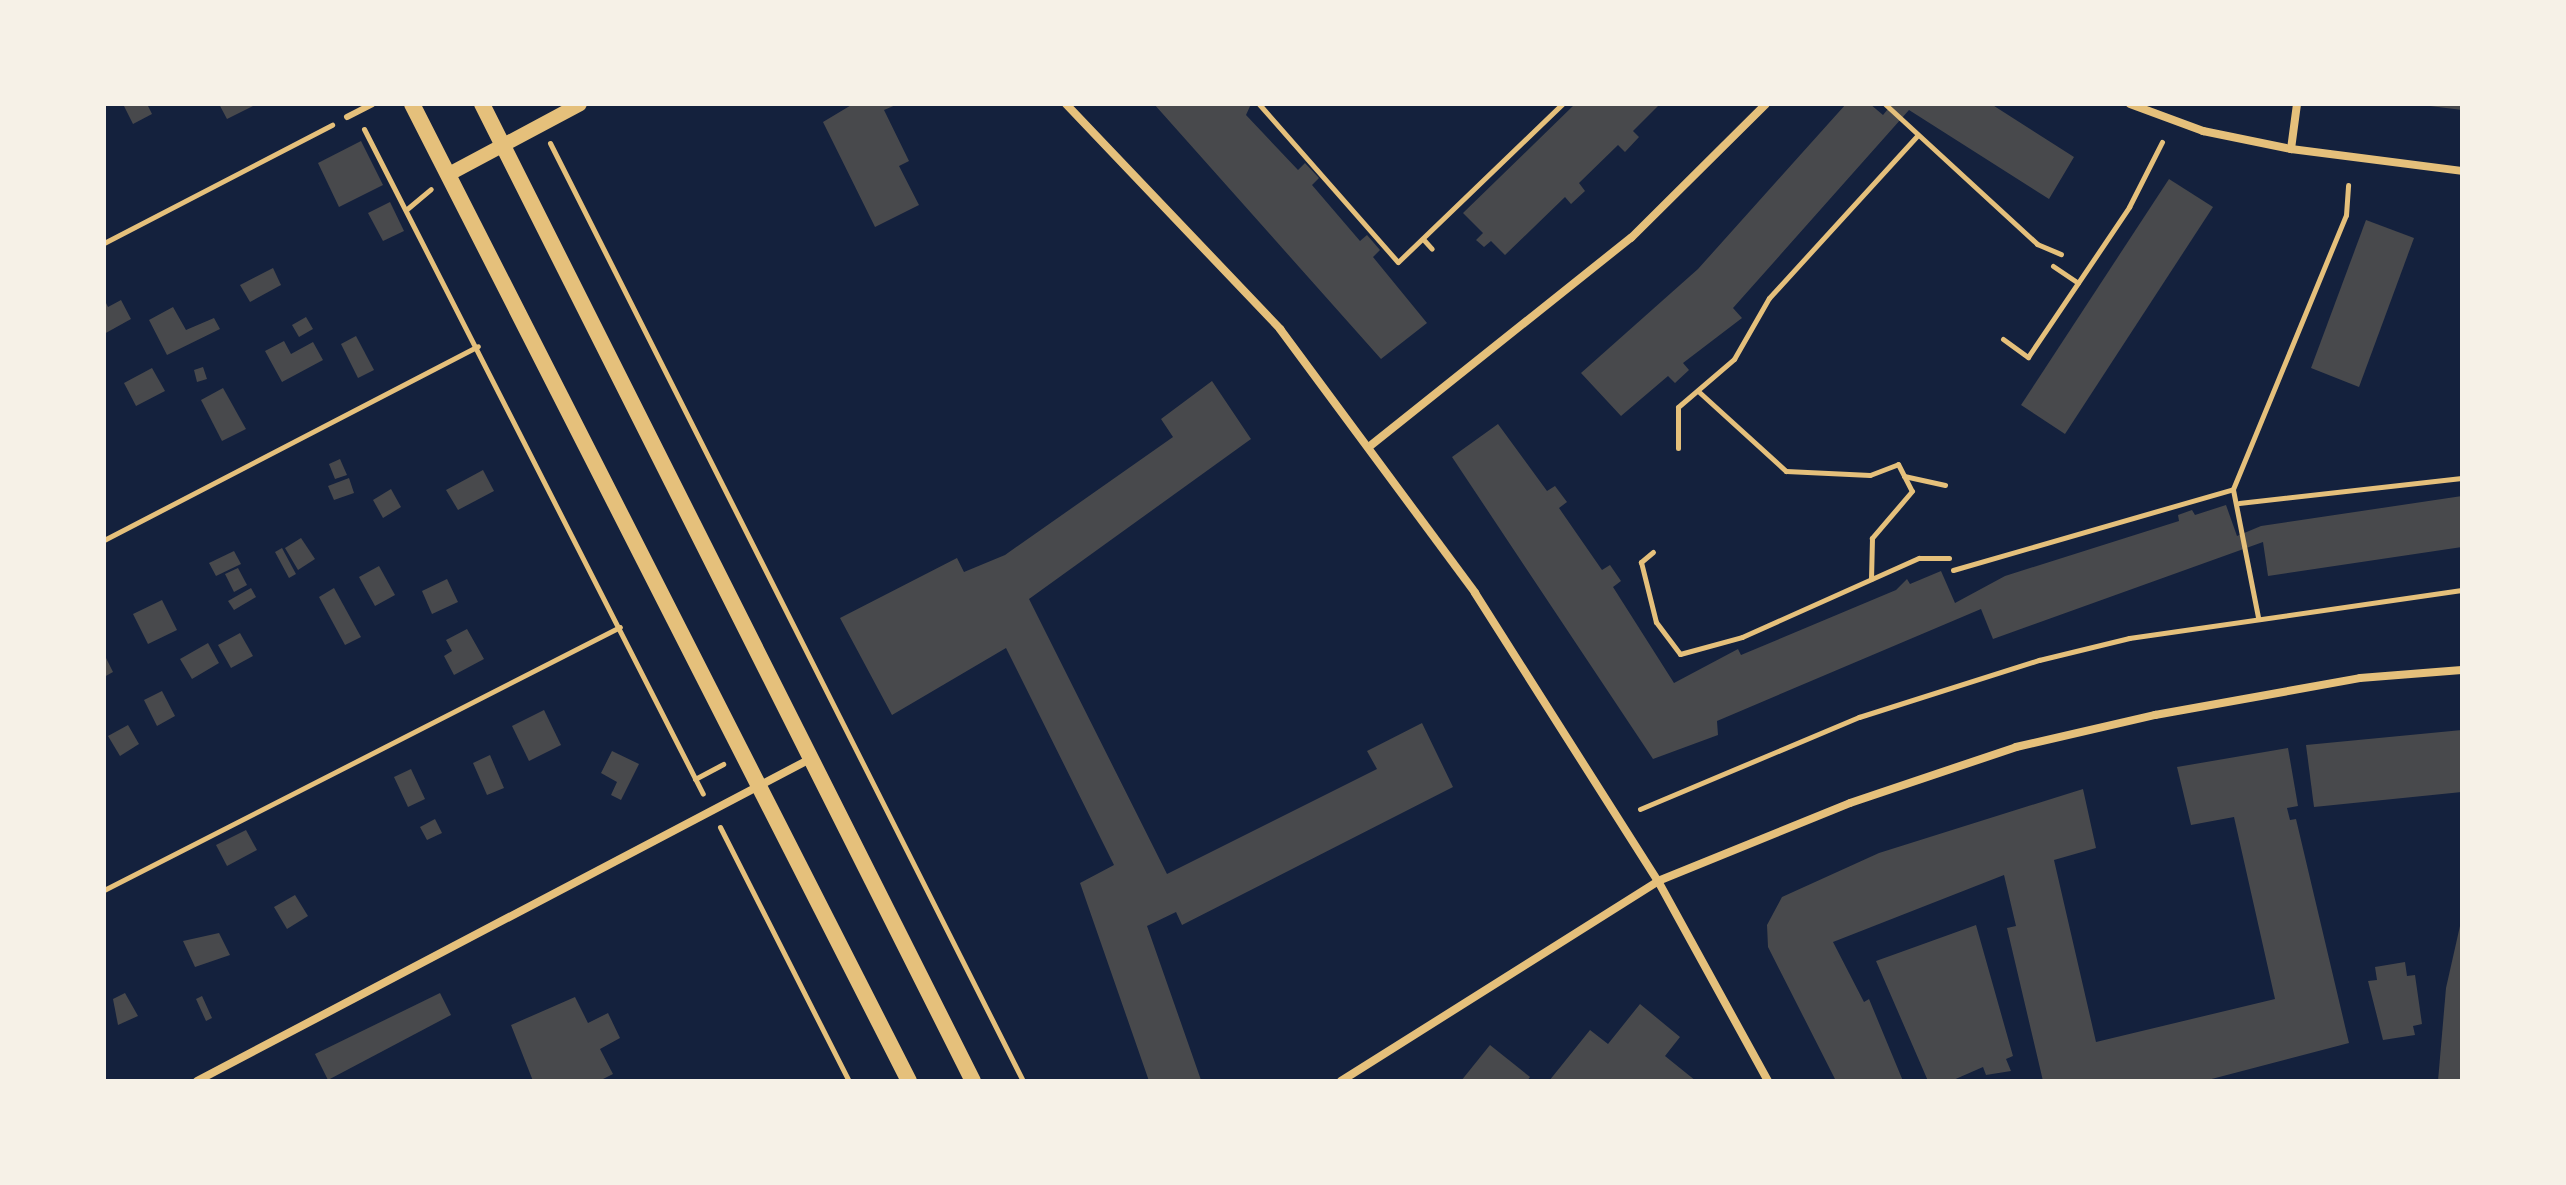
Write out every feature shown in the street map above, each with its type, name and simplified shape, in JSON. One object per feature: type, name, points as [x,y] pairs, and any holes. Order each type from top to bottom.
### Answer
[{"type":"main road","points":[[412,104],[451,173],[909,1081]]},
{"type":"main road","points":[[482,104],[973,1081]]},
{"type":"street","points":[[451,173],[580,104]]},
{"type":"street","points":[[1066,104],[1198,236],[1370,446],[1475,593],[1658,881],[1768,1081]]},
{"type":"street","points":[[1370,446],[1621,247],[1766,104]]},
{"type":"street","points":[[2130,104],[2203,131],[2291,149],[2462,171]]},
{"type":"street","points":[[2291,149],[2297,104]]},
{"type":"street","points":[[1341,1081],[1658,881],[2016,747],[2360,678],[2462,670]]},
{"type":"street","points":[[197,1081],[810,759]]},
{"type":"lane","points":[[347,117],[372,104]]},
{"type":"path","points":[[1259,104],[1398,262],[1562,104]]},
{"type":"path","points":[[1885,104],[1954,173],[1989,192],[2037,244],[2061,254]]},
{"type":"path","points":[[355,113],[478,346],[849,1081]]},
{"type":"path","points":[[104,243],[347,117]]},
{"type":"path","points":[[1678,448],[1678,407],[1734,359],[1786,279],[1917,136]]},
{"type":"path","points":[[2003,339],[2028,357],[2078,283],[2162,142]]},
{"type":"path","points":[[563,167],[1023,1081]]},
{"type":"path","points":[[2258,617],[2239,503],[2233,489],[2346,215],[2348,185]]},
{"type":"path","points":[[1423,239],[1432,249]]},
{"type":"path","points":[[2053,266],[2078,283]]},
{"type":"path","points":[[104,540],[478,346]]},
{"type":"path","points":[[1698,391],[1786,471],[1870,475],[1898,464],[1904,476],[1909,503],[1872,538],[1871,579]]},
{"type":"path","points":[[1904,476],[1945,485]]},
{"type":"path","points":[[2239,503],[2462,478]]},
{"type":"path","points":[[1953,570],[2233,489]]},
{"type":"path","points":[[1653,552],[1641,562],[1656,622],[1680,654],[1742,637],[1919,558],[1949,558]]},
{"type":"path","points":[[1640,809],[1859,717],[2039,660],[2258,617],[2462,590]]},
{"type":"path","points":[[104,890],[620,627]]},
{"type":"building","points":[[123,104],[147,104],[152,114],[133,124]]},
{"type":"building","points":[[219,104],[257,104],[227,119]]},
{"type":"building","points":[[853,104],[898,104],[884,110],[909,161],[899,166],[919,205],[875,227],[823,122]]},
{"type":"building","points":[[1154,104],[1251,104],[1246,115],[1298,170],[1305,163],[1319,178],[1312,185],[1360,241],[1367,235],[1380,250],[1373,257],[1427,323],[1381,359]]},
{"type":"building","points":[[1575,104],[1660,104],[1633,131],[1639,137],[1625,152],[1618,145],[1579,183],[1585,191],[1571,204],[1565,197],[1505,255],[1491,241],[1484,247],[1476,240],[1483,233],[1463,213]]},
{"type":"building","points":[[1846,104],[1870,104],[1883,115],[1892,104],[1991,104],[2074,157],[2049,199],[1909,110],[1733,308],[1742,318],[1683,363],[1689,370],[1675,383],[1668,376],[1621,416],[1581,373],[1698,269]]},
{"type":"building","points":[[2462,104],[2462,110],[2430,106]]},
{"type":"building","points":[[361,141],[383,185],[339,207],[318,163]]},
{"type":"building","points":[[2169,179],[2213,207],[2065,434],[2021,405]]},
{"type":"building","points":[[390,202],[404,231],[383,241],[368,213]]},
{"type":"building","points":[[2366,220],[2414,238],[2359,387],[2311,368]]},
{"type":"building","points":[[273,268],[281,285],[250,302],[240,285]]},
{"type":"building","points":[[104,299],[108,307],[121,300],[131,319],[104,334]]},
{"type":"building","points":[[173,307],[186,330],[214,318],[220,329],[167,355],[149,320]]},
{"type":"building","points":[[306,317],[313,329],[299,337],[292,325]]},
{"type":"building","points":[[356,336],[374,370],[358,378],[341,344]]},
{"type":"building","points":[[284,341],[291,354],[313,342],[323,360],[282,382],[265,351]]},
{"type":"building","points":[[203,367],[207,379],[197,382],[194,370]]},
{"type":"building","points":[[152,368],[165,391],[136,406],[124,383]]},
{"type":"building","points":[[1212,381],[1251,439],[1029,599],[1167,874],[1377,769],[1367,751],[1422,723],[1453,787],[1182,925],[1176,912],[1147,926],[1201,1080],[1149,1081],[1080,883],[1114,865],[1006,648],[892,715],[840,618],[957,558],[964,572],[1005,555],[1173,437],[1161,419]]},
{"type":"building","points":[[223,388],[246,429],[222,441],[201,400]]},
{"type":"building","points":[[1498,424],[1547,491],[1555,486],[1567,502],[1559,508],[1602,570],[1610,565],[1621,581],[1613,587],[1674,683],[1738,649],[1741,655],[1896,590],[1907,579],[1910,584],[1941,571],[1955,603],[2005,576],[2179,521],[2178,515],[2192,510],[2195,515],[2226,505],[2237,536],[2261,526],[2462,496],[2462,547],[2268,576],[2263,542],[1993,639],[1981,609],[1717,721],[1718,735],[1653,759],[1452,457]]},
{"type":"building","points":[[340,459],[347,475],[335,479],[329,464]]},
{"type":"building","points":[[483,470],[494,491],[458,510],[446,490]]},
{"type":"building","points":[[349,478],[354,493],[334,500],[328,486]]},
{"type":"building","points":[[391,489],[401,507],[383,518],[373,500]]},
{"type":"building","points":[[301,538],[315,559],[298,570],[285,548]]},
{"type":"building","points":[[282,548],[296,574],[289,578],[275,552]]},
{"type":"building","points":[[234,551],[241,564],[216,576],[209,563]]},
{"type":"building","points":[[379,566],[395,595],[375,606],[359,577]]},
{"type":"building","points":[[238,568],[247,585],[234,592],[225,574]]},
{"type":"building","points":[[447,579],[458,602],[432,614],[422,591]]},
{"type":"building","points":[[251,588],[256,597],[234,610],[228,601]]},
{"type":"building","points":[[334,588],[361,637],[345,645],[319,597]]},
{"type":"building","points":[[162,600],[177,630],[148,644],[133,614]]},
{"type":"building","points":[[467,629],[484,659],[454,675],[444,656],[452,651],[446,640]]},
{"type":"building","points":[[240,633],[253,656],[231,668],[218,645]]},
{"type":"building","points":[[208,643],[219,663],[192,679],[180,659]]},
{"type":"building","points":[[104,654],[113,672],[104,677]]},
{"type":"building","points":[[162,691],[175,716],[157,726],[144,700]]},
{"type":"building","points":[[544,710],[561,745],[529,761],[512,726]]},
{"type":"building","points":[[128,725],[139,744],[120,756],[108,736]]},
{"type":"building","points":[[2462,730],[2462,792],[2314,807],[2306,745]]},
{"type":"building","points":[[2288,748],[2298,806],[2287,808],[2290,820],[2296,819],[2349,1043],[2204,1081],[2043,1081],[2007,928],[2016,926],[2004,875],[1833,942],[1864,1002],[1869,999],[1903,1081],[1836,1081],[1768,947],[1767,925],[1782,897],[1879,853],[2083,789],[2096,848],[2054,860],[2096,1042],[2275,999],[2234,817],[2191,825],[2177,767]]},
{"type":"building","points":[[612,751],[639,764],[621,800],[611,795],[617,782],[601,773]]},
{"type":"building","points":[[490,755],[504,788],[487,795],[473,763]]},
{"type":"building","points":[[411,769],[425,799],[408,807],[394,777]]},
{"type":"building","points":[[435,819],[442,833],[427,840],[420,827]]},
{"type":"building","points":[[246,830],[257,850],[227,866],[216,845]]},
{"type":"building","points":[[295,895],[308,916],[287,929],[274,907]]},
{"type":"building","points":[[1976,925],[2013,1056],[2006,1059],[2011,1071],[1986,1075],[1983,1067],[1951,1081],[1928,1081],[1876,961]]},
{"type":"building","points":[[2460,926],[2462,1081],[2438,1081],[2446,988]]},
{"type":"building","points":[[219,933],[230,955],[195,967],[183,941]]},
{"type":"building","points":[[2405,962],[2407,976],[2415,975],[2422,1024],[2413,1026],[2415,1035],[2383,1040],[2368,981],[2377,980],[2375,967]]},
{"type":"building","points":[[125,993],[138,1016],[118,1025],[113,999]]},
{"type":"building","points":[[440,993],[451,1015],[328,1080],[315,1054]]},
{"type":"building","points":[[202,996],[212,1018],[206,1021],[196,999]]},
{"type":"building","points":[[575,997],[588,1023],[608,1013],[620,1038],[600,1049],[613,1074],[599,1081],[533,1081],[511,1025]]},
{"type":"building","points":[[1640,1004],[1680,1037],[1665,1056],[1696,1081],[1549,1081],[1590,1030],[1608,1044]]},
{"type":"building","points":[[1490,1045],[1530,1077],[1527,1081],[1461,1081]]}]
